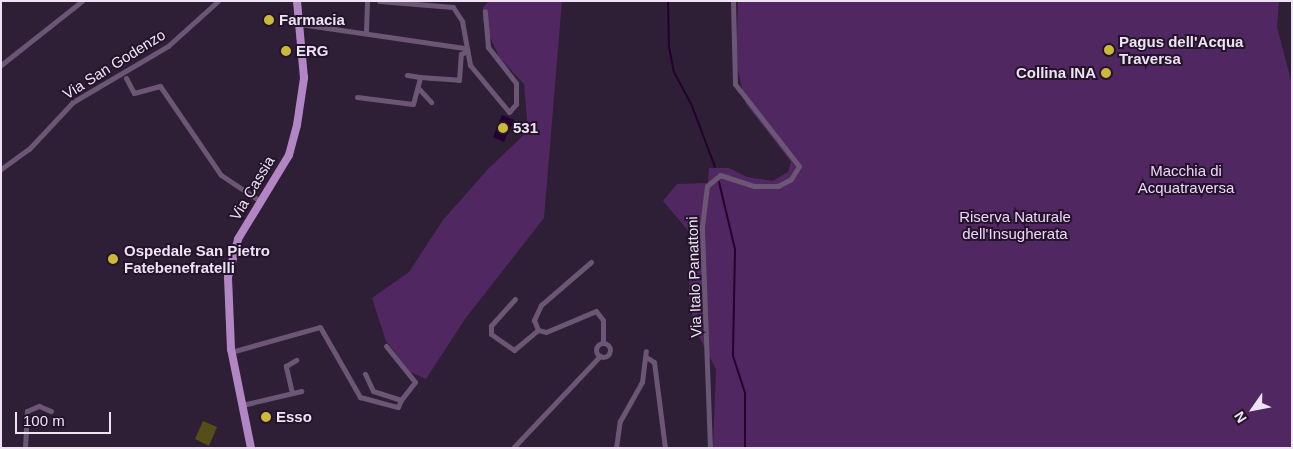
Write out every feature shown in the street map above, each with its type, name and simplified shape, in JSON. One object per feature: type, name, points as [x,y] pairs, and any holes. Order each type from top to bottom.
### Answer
[{"type":"main road","name":"Via Cassia","points":[[251,448],[231,352],[227,309],[230,266],[238,239],[289,155],[297,125],[304,83],[297,1]]},
{"type":"street","points":[[1,65],[82,1]]},
{"type":"street","name":"Via San Godenzo","points":[[1,169],[29,149],[73,102],[168,46],[218,1]]},
{"type":"street","points":[[366,31],[367,1]]},
{"type":"street","points":[[379,1],[453,8],[462,21],[465,50],[470,64],[504,110],[512,111],[516,84],[488,47],[484,11]]},
{"type":"street","name":"Via Italo Panattoni","points":[[710,448],[702,226],[711,179],[724,176],[754,186],[778,186],[793,177],[799,163],[735,84],[733,1]]},
{"type":"street","points":[[300,24],[366,31],[465,50]]},
{"type":"street","points":[[407,75],[459,80],[461,54],[465,50]]},
{"type":"street","points":[[357,96],[413,104],[420,77]]},
{"type":"street","points":[[126,78],[134,93],[160,86],[221,175],[260,201]]},
{"type":"street","points":[[418,89],[431,102]]},
{"type":"street","points":[[538,330],[534,318],[538,308],[591,262]]},
{"type":"street","points":[[515,299],[491,326],[491,334],[514,350],[538,330]]},
{"type":"street","points":[[513,448],[600,356],[606,356],[610,350],[603,343],[603,320],[594,311],[549,332],[538,330]]},
{"type":"street","points":[[231,352],[320,328],[360,397],[396,408],[415,382],[386,346]]},
{"type":"street","points":[[600,356],[596,349],[603,343]]},
{"type":"street","points":[[616,448],[620,421],[637,394],[646,351]]},
{"type":"street","points":[[646,357],[654,362],[665,448]]},
{"type":"street","points":[[292,393],[286,366],[296,360]]},
{"type":"street","points":[[366,374],[373,391],[401,400]]},
{"type":"street","points":[[242,405],[302,391]]},
{"type":"street","points":[[25,448],[27,411],[40,406],[51,411]]},
{"type":"green space","points":[[489,1],[562,1],[544,218],[465,319],[426,379],[410,372],[386,341],[372,298],[409,272],[443,220],[488,169],[528,131],[524,84],[499,57],[483,21],[483,7]]},
{"type":"green space","name":"Riserva Naturale dell'Insugherata","points":[[738,1],[1279,1],[1277,27],[1292,84],[1292,448],[713,448],[716,369],[695,329],[689,297],[691,234],[663,201],[677,184],[708,183],[709,168],[729,168],[747,177],[773,181],[788,172],[791,162],[746,104],[736,63]]},
{"type":"shaded area","name":"531","points":[[502,115],[514,120],[504,142],[493,137]]},
{"type":"building","points":[[203,421],[217,427],[209,446],[195,439]]},
{"type":"waterway","points":[[668,1],[669,47],[674,72],[692,106],[715,167]]},
{"type":"waterway","points":[[719,182],[735,249],[733,356],[745,394],[745,448]]},
{"type":"place","name":"Farmacia","points":[[269,20]]},
{"type":"place","name":"Pagus dell'Acqua Traversa","points":[[1109,50]]},
{"type":"place","name":"ERG","points":[[286,51]]},
{"type":"place","name":"Collina INA","points":[[1106,73]]},
{"type":"place","name":"531","points":[[503,128]]},
{"type":"place","name":"Ospedale San Pietro Fatebenefratelli","points":[[113,259]]},
{"type":"place","name":"Esso","points":[[266,417]]},
{"type":"park label","name":"Macchia di Acquatraversa","points":[[1186,178]]}]
